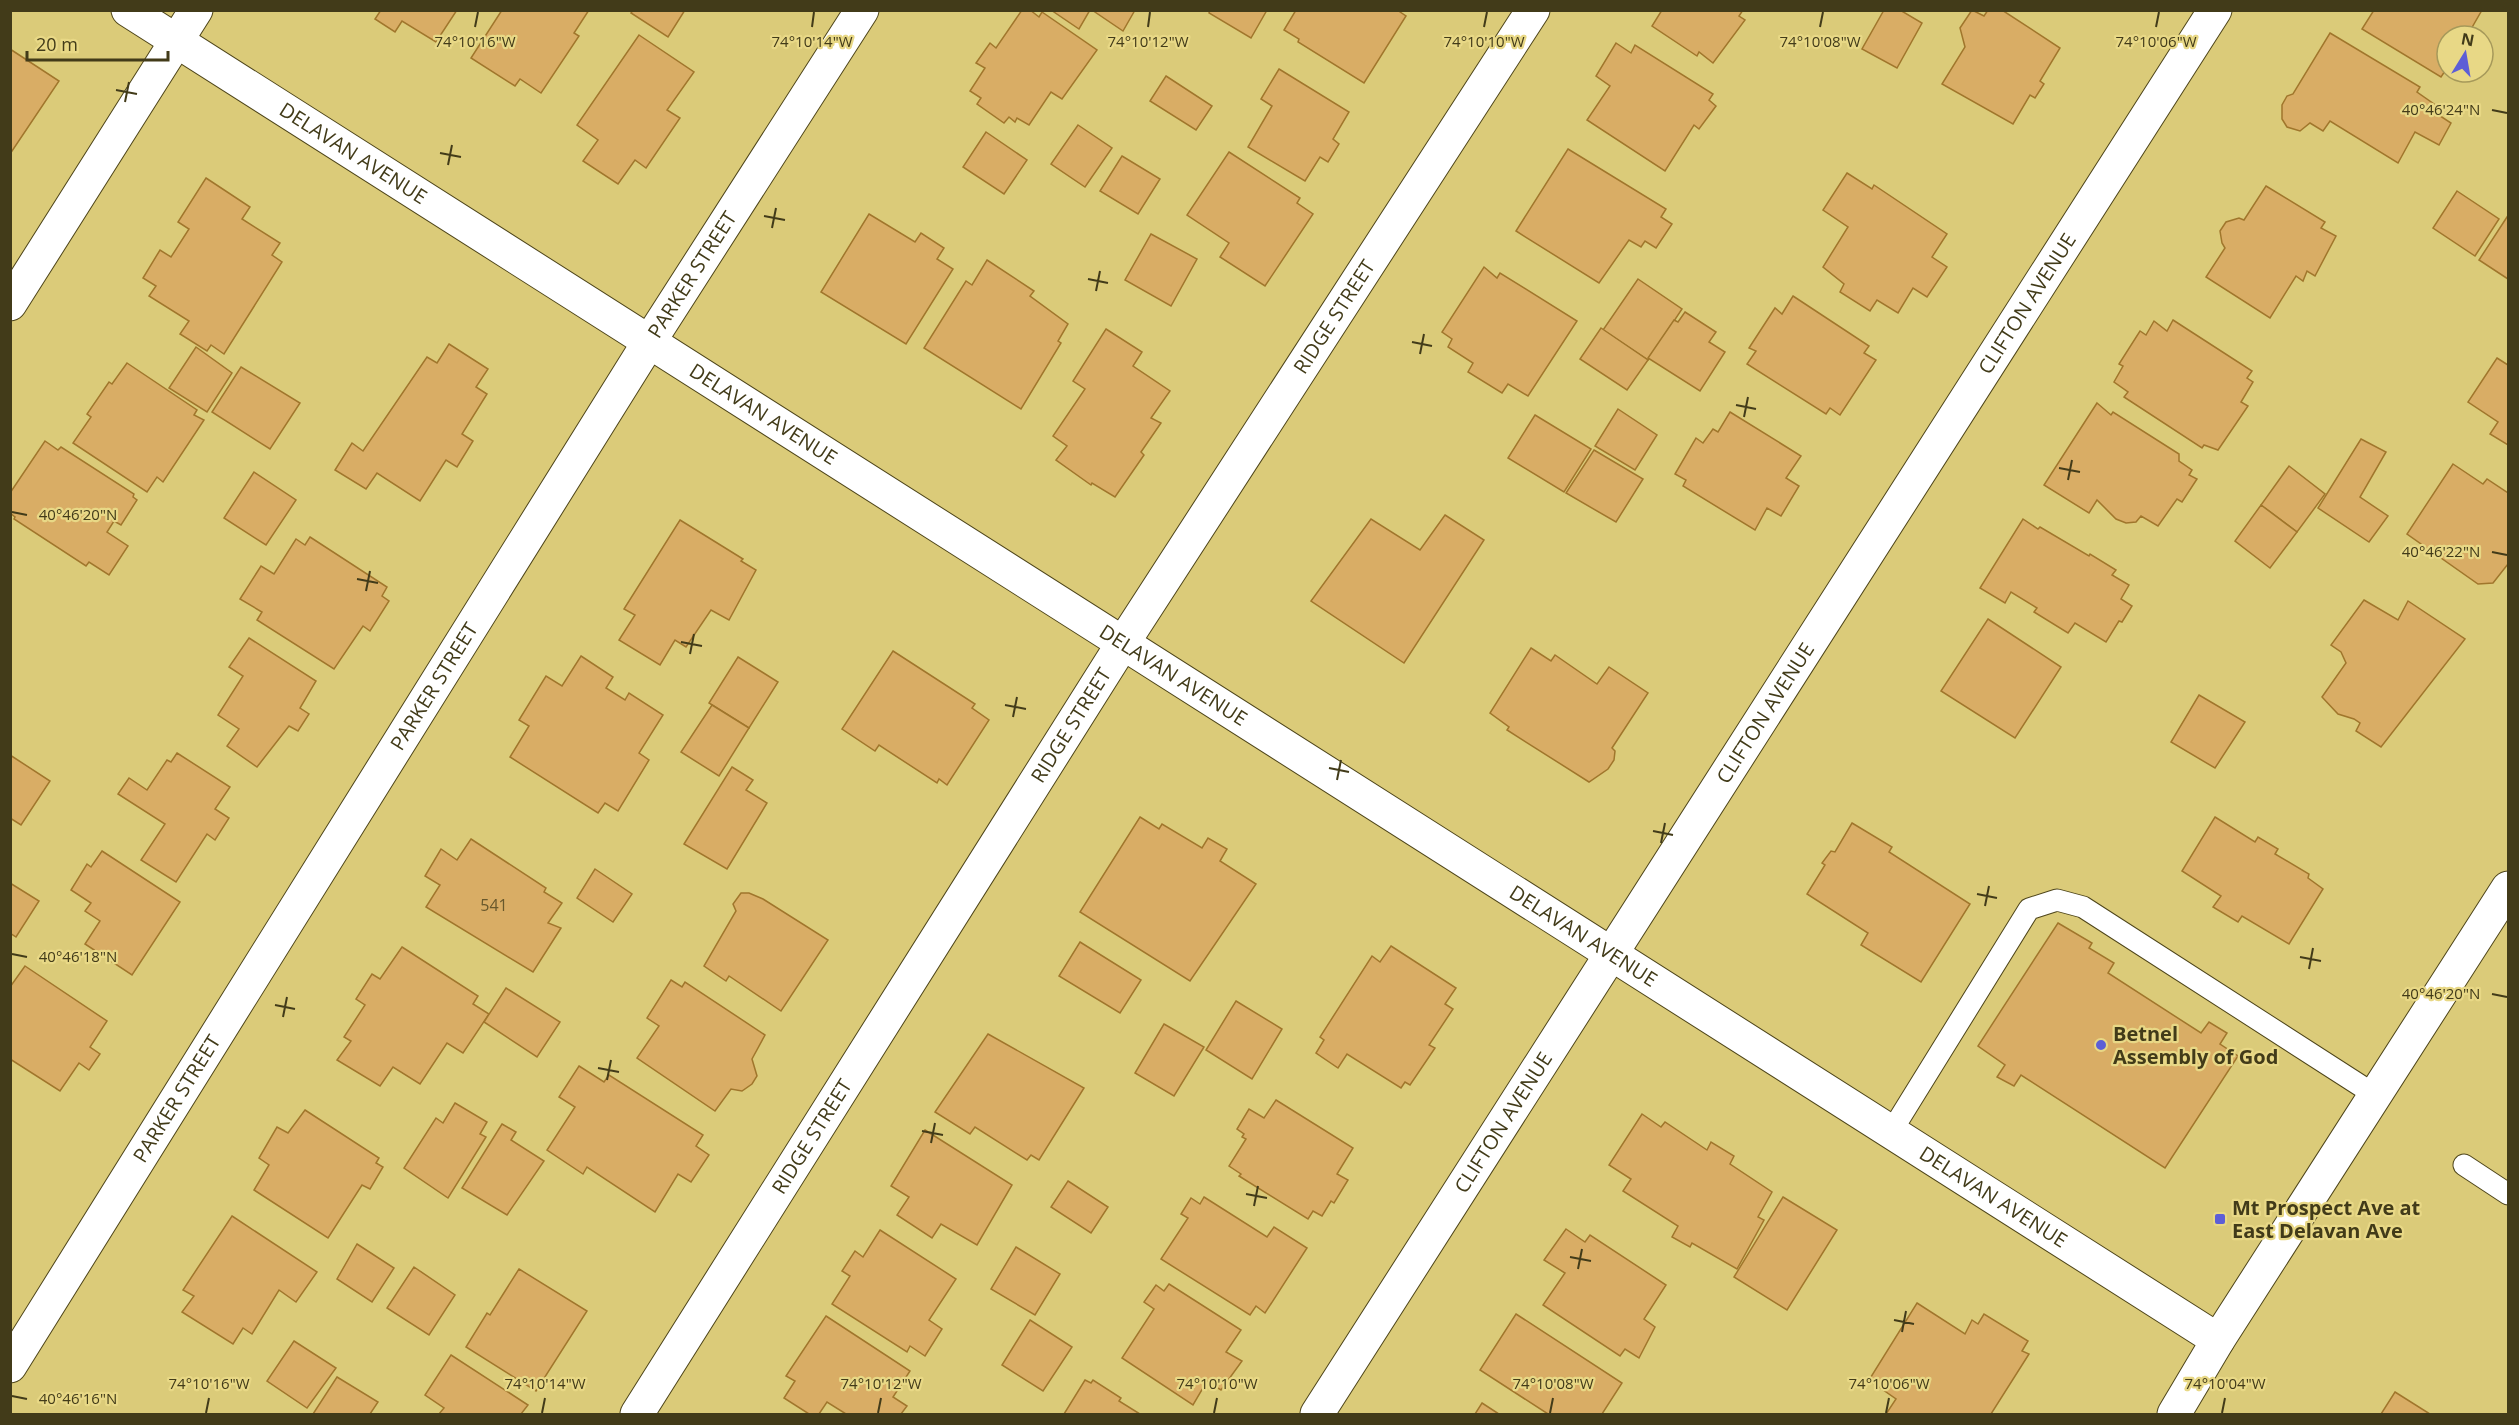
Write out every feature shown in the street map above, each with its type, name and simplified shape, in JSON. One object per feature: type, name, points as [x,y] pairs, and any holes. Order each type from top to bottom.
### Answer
[{"type":"street","name":"DELAVAN AVENUE","points":[[129,10],[2218,1340]]},
{"type":"street","points":[[10,304],[196,10]]},
{"type":"street","name":"PARKER STREET","points":[[10,1366],[649,342],[862,10]]},
{"type":"street","name":"RIDGE STREET","points":[[637,1414],[1123,643],[1533,10]]},
{"type":"street","name":"CLIFTON AVENUE","points":[[1317,1414],[2215,10]]},
{"type":"street","points":[[2174,1414],[2218,1340],[2376,1095],[2504,906]]},
{"type":"lane","points":[[1891,1132],[2029,909],[2057,900],[2083,907],[2376,1095]]},
{"type":"lane","points":[[2464,1165],[2508,1194]]},
{"type":"building","points":[[381,10],[457,10],[436,42],[402,21],[395,32],[375,19]]},
{"type":"building","points":[[502,10],[589,10],[574,33],[579,36],[541,93],[520,79],[515,86],[471,58]]},
{"type":"building","points":[[633,10],[685,10],[668,37],[631,13]]},
{"type":"building","points":[[1022,10],[1030,10],[1039,17],[1042,12],[1097,50],[1062,99],[1051,92],[1029,125],[1017,118],[1015,122],[1009,117],[1004,123],[977,104],[981,98],[970,91],[985,68],[976,63],[990,43],[996,48]]},
{"type":"building","points":[[1051,10],[1090,10],[1079,29]]},
{"type":"building","points":[[1092,10],[1135,10],[1123,31]]},
{"type":"building","points":[[1210,10],[1267,10],[1251,38],[1209,13]]},
{"type":"building","points":[[1296,10],[1397,10],[1406,16],[1364,83],[1298,42],[1299,39],[1284,30]]},
{"type":"building","points":[[1662,10],[1743,10],[1739,16],[1745,20],[1713,63],[1699,52],[1697,56],[1652,26]]},
{"type":"building","points":[[1884,10],[1900,10],[1922,23],[1897,68],[1862,49]]},
{"type":"building","points":[[1972,10],[1984,16],[1988,10],[2002,10],[2060,48],[2040,81],[2044,84],[2035,98],[2030,95],[2013,124],[1942,84],[1965,47],[1960,28]]},
{"type":"building","points":[[2374,10],[2482,10],[2474,24],[2435,24],[2435,73],[2362,29]]},
{"type":"building","points":[[2330,33],[2420,87],[2417,92],[2434,104],[2431,110],[2451,123],[2439,145],[2415,132],[2398,163],[2330,121],[2323,131],[2310,123],[2300,131],[2287,127],[2282,119],[2282,105],[2287,96],[2293,94]]},
{"type":"building","points":[[639,35],[694,72],[667,110],[680,118],[646,168],[635,160],[618,184],[583,161],[598,140],[577,125]]},
{"type":"building","points":[[1616,43],[1631,53],[1635,45],[1713,94],[1709,100],[1716,106],[1699,129],[1694,125],[1665,171],[1587,120],[1610,86],[1596,76]]},
{"type":"building","points":[[10,49],[59,81],[10,154]]},
{"type":"building","points":[[1279,69],[1349,112],[1333,139],[1339,144],[1328,162],[1320,157],[1305,181],[1248,147],[1272,106],[1261,99]]},
{"type":"building","points":[[1166,76],[1212,106],[1196,130],[1150,101]]},
{"type":"building","points":[[1078,125],[1112,148],[1085,187],[1051,164]]},
{"type":"building","points":[[986,132],[1027,160],[1004,194],[963,167]]},
{"type":"building","points":[[1568,149],[1666,209],[1661,217],[1672,224],[1656,248],[1645,241],[1641,247],[1629,240],[1599,283],[1516,231]]},
{"type":"building","points":[[1229,152],[1300,198],[1297,203],[1313,214],[1265,286],[1220,257],[1229,243],[1187,215]]},
{"type":"building","points":[[1122,156],[1160,179],[1138,214],[1100,191]]},
{"type":"building","points":[[1847,173],[1872,189],[1874,185],[1947,234],[1932,257],[1947,267],[1927,297],[1913,288],[1898,313],[1877,300],[1870,311],[1840,292],[1844,284],[1823,267],[1848,227],[1823,210]]},
{"type":"building","points":[[206,178],[250,207],[242,219],[280,243],[272,255],[282,262],[224,354],[211,345],[207,351],[180,334],[189,321],[149,296],[156,286],[143,278],[160,250],[171,257],[189,229],[178,222]]},
{"type":"building","points":[[2266,186],[2325,222],[2321,228],[2336,236],[2315,276],[2307,271],[2303,281],[2296,276],[2270,318],[2206,277],[2225,248],[2220,231],[2226,222],[2239,218],[2244,220]]},
{"type":"building","points":[[2457,191],[2499,219],[2475,256],[2433,228]]},
{"type":"building","points":[[869,214],[915,242],[921,233],[944,248],[937,259],[953,269],[906,344],[821,292]]},
{"type":"building","points":[[2508,218],[2508,279],[2479,260]]},
{"type":"building","points":[[1151,234],[1197,259],[1171,306],[1125,280]]},
{"type":"building","points":[[987,260],[1034,291],[1030,296],[1068,324],[1058,341],[1061,343],[1021,409],[924,348],[966,281],[972,285]]},
{"type":"building","points":[[1484,267],[1497,278],[1500,273],[1577,321],[1528,396],[1508,384],[1502,393],[1468,372],[1473,363],[1448,347],[1452,339],[1442,332]]},
{"type":"building","points":[[1638,279],[1682,309],[1648,360],[1603,330]]},
{"type":"building","points":[[1793,296],[1869,346],[1864,353],[1876,360],[1840,415],[1830,408],[1826,414],[1747,364],[1756,351],[1749,348],[1775,308],[1782,314]]},
{"type":"building","points":[[1685,312],[1716,332],[1709,342],[1725,352],[1700,391],[1648,358],[1674,320],[1678,322]]},
{"type":"building","points":[[2173,320],[2252,371],[2247,378],[2253,382],[2241,402],[2248,406],[2218,450],[2204,445],[2202,448],[2124,397],[2128,392],[2114,382],[2123,366],[2119,364],[2140,331],[2146,335],[2154,321],[2167,331]]},
{"type":"building","points":[[1601,328],[1648,360],[1627,390],[1580,359]]},
{"type":"building","points":[[1106,329],[1142,352],[1133,366],[1170,391],[1151,418],[1161,423],[1141,452],[1144,455],[1115,497],[1092,483],[1091,485],[1056,460],[1067,446],[1053,436],[1085,389],[1073,381]]},
{"type":"building","points":[[449,344],[488,369],[476,387],[487,394],[462,434],[473,441],[457,467],[446,460],[420,501],[377,473],[366,489],[335,470],[352,443],[363,451],[427,357],[437,363]]},
{"type":"building","points":[[196,347],[232,373],[207,412],[169,388]]},
{"type":"building","points":[[2497,358],[2508,365],[2508,445],[2490,434],[2498,422],[2468,402]]},
{"type":"building","points":[[127,363],[197,410],[194,415],[204,420],[163,482],[157,477],[147,492],[73,443],[91,417],[87,414],[109,382],[112,384]]},
{"type":"building","points":[[241,367],[300,403],[270,449],[212,412]]},
{"type":"building","points":[[2097,403],[2111,415],[2113,412],[2179,454],[2179,461],[2192,470],[2189,475],[2197,479],[2182,502],[2177,499],[2158,526],[2141,516],[2136,522],[2126,523],[2116,519],[2097,500],[2089,513],[2044,485]]},
{"type":"building","points":[[1618,409],[1657,435],[1635,470],[1595,446]]},
{"type":"building","points":[[1730,412],[1801,456],[1786,478],[1799,486],[1781,516],[1767,508],[1755,530],[1683,486],[1686,480],[1675,474],[1696,438],[1703,443],[1713,429],[1718,432]]},
{"type":"building","points":[[1535,415],[1591,449],[1564,492],[1508,458]]},
{"type":"building","points":[[2361,439],[2386,452],[2360,497],[2388,516],[2369,542],[2318,508]]},
{"type":"building","points":[[45,441],[58,450],[61,447],[134,494],[133,497],[137,500],[121,525],[114,521],[107,532],[128,546],[109,575],[89,562],[86,566],[14,519],[15,517],[10,513],[10,493]]},
{"type":"building","points":[[1594,450],[1643,479],[1616,522],[1566,493]]},
{"type":"building","points":[[2453,464],[2483,484],[2487,479],[2508,493],[2508,564],[2493,583],[2478,584],[2407,534]]},
{"type":"building","points":[[2289,466],[2325,494],[2297,532],[2261,505]]},
{"type":"building","points":[[254,472],[296,500],[266,545],[224,518]]},
{"type":"building","points":[[2261,505],[2297,532],[2270,568],[2235,541]]},
{"type":"building","points":[[1445,515],[1484,540],[1404,663],[1311,601],[1371,519],[1420,550]]},
{"type":"building","points":[[2023,519],[2116,570],[2112,575],[2129,585],[2121,599],[2132,606],[2106,642],[2075,623],[2068,633],[2034,612],[2037,608],[2011,592],[2005,603],[1980,588]]},
{"type":"building","points":[[680,520],[743,559],[741,561],[756,570],[729,620],[711,610],[686,647],[675,640],[660,665],[619,640],[635,615],[624,609]]},
{"type":"building","points":[[310,537],[387,587],[382,596],[389,601],[370,631],[363,626],[334,669],[257,620],[262,612],[240,599],[261,566],[274,574],[296,539],[305,545]]},
{"type":"building","points":[[2364,600],[2398,620],[2408,601],[2465,639],[2381,747],[2356,731],[2360,723],[2338,714],[2322,697],[2346,663],[2341,652],[2331,645]]},
{"type":"building","points":[[1988,619],[2061,667],[2015,738],[1941,691]]},
{"type":"building","points":[[249,638],[316,681],[300,708],[309,714],[298,731],[289,726],[257,767],[227,746],[239,729],[218,715],[243,676],[229,667]]},
{"type":"building","points":[[1531,648],[1551,661],[1555,655],[1597,684],[1609,667],[1648,693],[1612,748],[1615,751],[1614,760],[1608,769],[1589,782],[1507,730],[1509,727],[1490,713]]},
{"type":"building","points":[[893,651],[975,704],[972,708],[989,720],[947,785],[939,779],[937,783],[879,745],[875,751],[842,729]]},
{"type":"building","points":[[581,656],[613,677],[606,688],[625,700],[629,693],[663,715],[639,753],[649,760],[618,811],[605,803],[598,813],[510,757],[529,726],[519,720],[546,676],[562,686]]},
{"type":"building","points":[[738,657],[778,682],[749,728],[709,703]]},
{"type":"building","points":[[2199,695],[2245,722],[2215,768],[2171,742]]},
{"type":"building","points":[[712,705],[749,728],[719,776],[681,752]]},
{"type":"building","points":[[177,753],[230,787],[215,809],[229,818],[215,840],[207,834],[176,882],[141,860],[165,824],[118,794],[129,778],[147,790],[167,760],[171,762]]},
{"type":"building","points":[[10,755],[50,781],[21,825],[10,818]]},
{"type":"building","points":[[732,767],[753,780],[746,790],[767,803],[727,869],[684,844]]},
{"type":"building","points":[[1140,817],[1159,829],[1162,824],[1202,848],[1208,838],[1227,849],[1220,861],[1256,884],[1190,981],[1080,912]]},
{"type":"building","points":[[2215,817],[2255,842],[2258,837],[2278,849],[2275,854],[2309,874],[2308,878],[2323,889],[2289,944],[2242,916],[2238,922],[2213,907],[2221,896],[2182,871]]},
{"type":"building","points":[[1852,823],[1892,847],[1889,852],[1970,904],[1921,982],[1861,945],[1868,933],[1807,894],[1825,865],[1822,863],[1831,851],[1835,852]]},
{"type":"building","points":[[471,839],[546,888],[544,892],[562,903],[548,923],[561,928],[533,972],[426,907],[440,885],[425,876],[441,849],[457,860]]},
{"type":"building","points":[[102,851],[180,902],[132,975],[85,944],[100,921],[85,911],[91,903],[71,890],[87,864],[91,867]]},
{"type":"building","points":[[595,869],[632,894],[613,922],[577,898]]},
{"type":"building","points":[[10,883],[39,901],[16,937],[10,933]]},
{"type":"building","points":[[741,893],[749,893],[763,899],[828,940],[781,1011],[729,976],[726,981],[704,966],[736,911],[733,904]]},
{"type":"building","name":"Betnel Assembly of God","points":[[2058,923],[2092,943],[2089,948],[2114,963],[2108,973],[2201,1033],[2209,1022],[2227,1033],[2220,1044],[2238,1056],[2165,1168],[2021,1075],[2014,1086],[1997,1077],[2005,1065],[1978,1046]]},
{"type":"building","points":[[1080,942],[1141,980],[1120,1013],[1059,976]]},
{"type":"building","points":[[1391,946],[1456,988],[1445,1004],[1453,1009],[1429,1045],[1435,1048],[1410,1085],[1405,1082],[1401,1088],[1347,1054],[1338,1068],[1316,1053],[1324,1040],[1320,1037],[1372,956],[1380,962]]},
{"type":"building","points":[[402,947],[478,996],[473,1004],[489,1014],[463,1053],[447,1043],[420,1084],[393,1067],[380,1086],[337,1060],[351,1041],[344,1037],[365,1005],[356,999],[372,974],[380,979]]},
{"type":"building","points":[[25,966],[107,1021],[90,1047],[100,1054],[89,1070],[79,1063],[60,1091],[10,1059],[10,987]]},
{"type":"building","points":[[671,980],[682,987],[685,982],[765,1035],[752,1059],[757,1076],[752,1084],[742,1091],[731,1089],[715,1111],[637,1058],[659,1026],[647,1018]]},
{"type":"building","points":[[506,988],[560,1022],[537,1057],[484,1022]]},
{"type":"building","points":[[1236,1001],[1282,1029],[1252,1079],[1206,1050]]},
{"type":"building","points":[[1164,1024],[1204,1047],[1174,1096],[1135,1073]]},
{"type":"building","points":[[988,1034],[1084,1088],[1039,1160],[1031,1155],[1027,1160],[975,1127],[970,1134],[935,1112]]},
{"type":"building","points":[[579,1066],[604,1082],[609,1075],[703,1135],[696,1146],[709,1155],[691,1182],[678,1174],[655,1212],[587,1167],[583,1174],[547,1150],[575,1107],[559,1097]]},
{"type":"building","points":[[1276,1100],[1353,1148],[1337,1174],[1348,1180],[1334,1203],[1331,1201],[1322,1216],[1313,1211],[1308,1219],[1239,1176],[1241,1174],[1229,1166],[1246,1139],[1242,1137],[1244,1134],[1237,1129],[1249,1109],[1264,1118]]},
{"type":"building","points":[[455,1103],[487,1122],[480,1134],[486,1137],[448,1198],[404,1168],[436,1118],[443,1123]]},
{"type":"building","points":[[305,1110],[379,1158],[376,1163],[383,1167],[370,1189],[362,1185],[328,1238],[254,1190],[269,1165],[259,1158],[277,1127],[288,1133]]},
{"type":"building","points":[[1642,1114],[1661,1127],[1665,1122],[1707,1150],[1711,1142],[1734,1156],[1730,1164],[1772,1192],[1758,1217],[1764,1220],[1737,1269],[1692,1243],[1690,1247],[1672,1237],[1678,1226],[1623,1191],[1631,1179],[1609,1165]]},
{"type":"building","points":[[502,1124],[516,1132],[511,1140],[544,1161],[507,1215],[462,1188]]},
{"type":"building","points":[[925,1130],[1012,1185],[977,1245],[941,1224],[932,1238],[897,1215],[909,1197],[891,1186]]},
{"type":"building","points":[[1068,1181],[1108,1207],[1091,1233],[1051,1207]]},
{"type":"building","points":[[1204,1197],[1267,1237],[1274,1227],[1307,1248],[1265,1313],[1256,1306],[1250,1315],[1161,1259],[1188,1218],[1181,1214],[1191,1198],[1200,1204]]},
{"type":"building","points":[[1783,1197],[1837,1230],[1787,1310],[1734,1277]]},
{"type":"building","points":[[232,1216],[317,1272],[296,1302],[279,1290],[252,1334],[243,1328],[233,1344],[182,1312],[194,1296],[183,1290]]},
{"type":"building","points":[[1566,1229],[1585,1242],[1590,1235],[1666,1285],[1644,1319],[1655,1327],[1639,1358],[1625,1349],[1620,1356],[1543,1305],[1565,1273],[1544,1260]]},
{"type":"building","points":[[880,1230],[956,1279],[929,1320],[942,1329],[925,1356],[910,1346],[907,1352],[832,1304],[850,1276],[842,1271],[855,1251],[863,1257]]},
{"type":"building","points":[[357,1244],[394,1268],[372,1302],[337,1279]]},
{"type":"building","points":[[1016,1247],[1060,1274],[1035,1315],[991,1289]]},
{"type":"building","points":[[414,1267],[455,1295],[429,1335],[387,1308]]},
{"type":"building","points":[[519,1269],[587,1311],[536,1391],[466,1347],[487,1313],[490,1315]]},
{"type":"building","points":[[1169,1284],[1241,1330],[1226,1352],[1242,1361],[1221,1390],[1207,1381],[1193,1405],[1122,1358],[1154,1309],[1144,1302],[1156,1285],[1164,1291]]},
{"type":"building","points":[[1917,1303],[1965,1334],[1972,1320],[1978,1324],[1984,1314],[2028,1341],[2022,1351],[2029,1354],[1991,1414],[1886,1414],[1896,1399],[1869,1380]]},
{"type":"building","points":[[1516,1314],[1622,1383],[1602,1414],[1548,1414],[1480,1370]]},
{"type":"building","points":[[826,1316],[910,1371],[893,1397],[907,1406],[901,1414],[846,1414],[827,1402],[819,1414],[809,1414],[784,1398],[795,1381],[786,1376]]},
{"type":"building","points":[[1030,1320],[1072,1347],[1043,1391],[1002,1365]]},
{"type":"building","points":[[294,1341],[336,1368],[307,1408],[267,1381]]},
{"type":"building","points":[[451,1355],[528,1405],[521,1414],[439,1414],[444,1408],[425,1395]]},
{"type":"building","points":[[337,1377],[378,1402],[370,1414],[313,1414]]},
{"type":"building","points":[[1085,1380],[1091,1383],[1093,1380],[1121,1398],[1119,1401],[1140,1414],[1064,1414]]},
{"type":"building","points":[[2395,1392],[2430,1414],[2381,1414]]},
{"type":"building","points":[[1482,1403],[1499,1414],[1475,1414]]},
{"type":"place","name":"Betnel Assembly of God","points":[[2101,1045]]},
{"type":"place","name":"Mt Prospect Ave at East Delavan Ave","points":[[2220,1219]]}]
